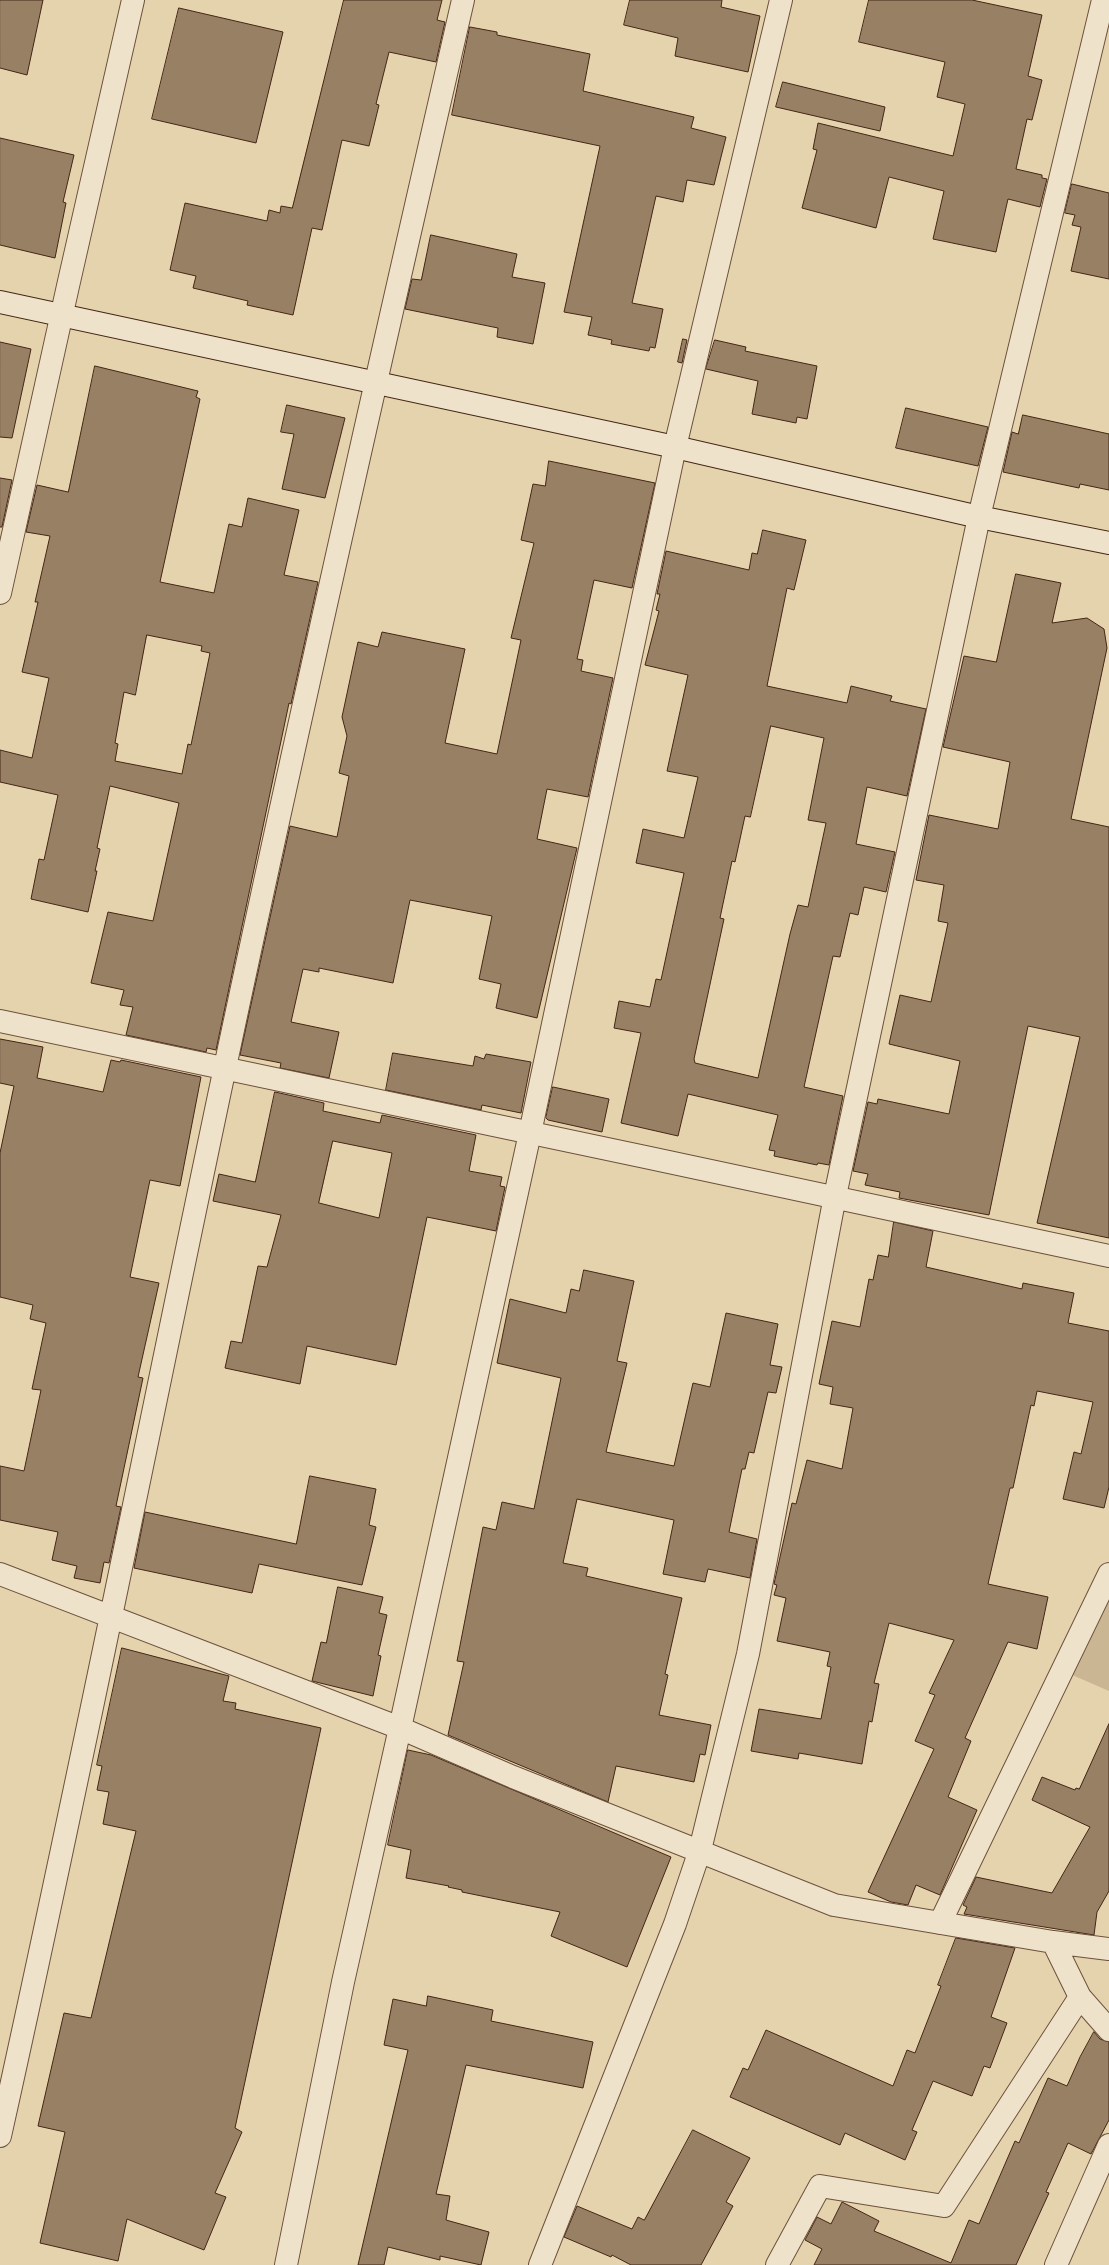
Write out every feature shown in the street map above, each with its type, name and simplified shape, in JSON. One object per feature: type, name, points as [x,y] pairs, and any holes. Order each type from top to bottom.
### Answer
[{"type":"street","points":[[0,593],[61,315],[133,0]]},
{"type":"street","points":[[0,2136],[48,1923],[224,1070],[375,382],[463,0]]},
{"type":"street","points":[[286,2265],[342,1982],[400,1728],[530,1133],[675,447],[781,0]]},
{"type":"street","points":[[540,2265],[675,1924],[700,1850],[748,1654],[835,1196],[979,517],[1103,0]]},
{"type":"street","points":[[0,302],[675,447],[979,517],[1109,543]]},
{"type":"street","points":[[0,1021],[224,1070],[835,1196],[1109,1256]]},
{"type":"street","points":[[0,1574],[400,1728],[513,1777],[834,1904],[1053,1942],[1109,1949]]},
{"type":"street","points":[[940,1923],[1109,1574]]},
{"type":"street","points":[[1053,1942],[1080,1996],[1109,2030]]},
{"type":"street","points":[[777,2265],[820,2186],[944,2206],[1080,1996]]},
{"type":"street","points":[[1056,2265],[1109,2145]]},
{"type":"shaded area","points":[[1109,1593],[1109,1691],[1070,1674]]},
{"type":"building","points":[[0,0],[43,0],[27,75],[0,68]]},
{"type":"building","points":[[344,0],[442,0],[437,20],[445,22],[436,62],[389,52],[376,104],[379,105],[369,146],[342,140],[322,230],[312,228],[293,315],[247,305],[248,301],[193,288],[196,276],[170,270],[185,203],[267,221],[269,210],[280,213],[281,206],[292,208]]},
{"type":"building","points":[[630,0],[722,0],[721,7],[760,16],[748,72],[675,56],[678,38],[624,25]]},
{"type":"building","points":[[869,0],[972,0],[1042,15],[1028,76],[1042,80],[1032,120],[1027,119],[1016,169],[1042,175],[1042,178],[1047,179],[1040,207],[1008,199],[996,252],[933,239],[944,191],[889,177],[876,228],[802,208],[817,150],[813,149],[818,123],[953,156],[965,104],[937,97],[945,62],[859,42]]},
{"type":"building","points":[[179,8],[283,32],[256,143],[152,119]]},
{"type":"building","points":[[470,27],[497,32],[497,35],[590,54],[583,91],[694,117],[691,128],[726,137],[714,185],[687,180],[683,202],[656,196],[632,303],[663,309],[655,348],[650,347],[649,351],[611,344],[612,340],[588,335],[592,317],[564,312],[600,146],[452,115]]},
{"type":"building","points":[[783,82],[885,107],[880,131],[776,107]]},
{"type":"building","points":[[0,138],[74,155],[63,202],[66,203],[55,258],[0,245]]},
{"type":"building","points":[[1072,184],[1109,193],[1109,279],[1071,271],[1081,227],[1072,225],[1075,215],[1065,213]]},
{"type":"building","points":[[431,235],[517,254],[512,277],[545,283],[533,344],[497,337],[498,328],[405,309],[412,279],[421,280]]},
{"type":"building","points":[[683,339],[687,340],[682,363],[678,362]]},
{"type":"building","points":[[715,340],[746,347],[745,351],[817,366],[807,419],[797,417],[796,423],[752,414],[758,381],[706,369]]},
{"type":"building","points":[[0,342],[31,349],[12,438],[0,437]]},
{"type":"building","points":[[95,366],[198,391],[196,397],[200,399],[160,582],[214,593],[229,524],[242,527],[248,498],[299,510],[284,575],[318,582],[291,704],[289,703],[216,1050],[207,1048],[206,1052],[126,1035],[133,1007],[120,1005],[124,990],[91,983],[108,912],[153,921],[179,803],[110,786],[97,848],[100,849],[95,871],[97,871],[88,912],[31,899],[39,859],[44,860],[58,795],[0,782],[0,750],[32,758],[49,678],[22,672],[38,602],[35,602],[50,536],[26,532],[37,485],[68,492]],"holes":[[[147,635],[202,646],[201,651],[210,653],[191,745],[188,744],[182,774],[115,761],[118,744],[115,743],[124,692],[135,695]]]},
{"type":"building","points":[[287,405],[345,418],[325,498],[282,489],[294,434],[281,432]]},
{"type":"building","points":[[906,408],[988,427],[978,466],[896,448]]},
{"type":"building","points":[[1023,415],[1109,434],[1109,490],[1080,484],[1079,488],[1003,472],[1012,432],[1018,434]]},
{"type":"building","points":[[549,461],[655,483],[632,588],[594,580],[577,659],[583,660],[581,671],[613,678],[588,797],[547,789],[537,839],[577,848],[537,1018],[496,1008],[501,984],[479,979],[492,916],[410,900],[393,983],[319,968],[319,972],[303,969],[291,1022],[339,1032],[329,1078],[280,1068],[281,1063],[240,1055],[290,826],[337,837],[349,776],[339,773],[347,736],[342,717],[358,642],[378,647],[382,632],[465,649],[445,743],[497,754],[521,640],[511,638],[534,543],[521,540],[533,484],[545,486]]},
{"type":"building","points":[[0,478],[12,480],[2,527],[0,527]]},
{"type":"building","points":[[763,530],[806,540],[794,590],[787,588],[767,686],[847,703],[851,686],[892,696],[890,701],[926,709],[907,796],[867,787],[856,844],[895,852],[886,892],[864,887],[858,915],[850,913],[840,957],[833,956],[804,1087],[843,1096],[829,1165],[818,1163],[817,1165],[774,1156],[775,1151],[769,1150],[778,1115],[688,1094],[678,1136],[621,1123],[641,1033],[614,1028],[619,1001],[650,1007],[656,979],[661,980],[684,873],[636,863],[643,829],[684,838],[698,777],[667,771],[688,675],[645,665],[659,611],[656,610],[660,594],[657,594],[666,551],[749,570],[752,553],[757,554]],"holes":[[[771,726],[824,738],[808,820],[826,823],[808,907],[798,905],[790,934],[758,1078],[695,1063],[694,1059],[724,919],[720,918],[732,861],[735,862],[745,816],[750,817]]]},
{"type":"building","points":[[1016,574],[1061,583],[1052,623],[1087,618],[1104,629],[1107,648],[1071,819],[1109,827],[1109,1238],[1037,1223],[1080,1037],[1028,1026],[989,1215],[899,1198],[900,1192],[865,1185],[868,1174],[853,1171],[868,1102],[877,1104],[878,1099],[949,1114],[960,1061],[889,1044],[900,995],[931,1002],[948,923],[938,921],[944,885],[916,880],[929,815],[998,829],[1010,762],[943,747],[964,656],[996,662]]},
{"type":"building","points":[[0,1039],[43,1047],[37,1078],[103,1092],[111,1060],[120,1062],[121,1060],[201,1077],[180,1186],[150,1180],[130,1277],[159,1283],[138,1377],[143,1378],[116,1506],[121,1507],[109,1563],[104,1562],[100,1583],[74,1578],[77,1566],[52,1560],[58,1532],[0,1520],[0,1466],[24,1471],[41,1390],[32,1389],[46,1323],[30,1319],[33,1305],[0,1297],[0,1153],[14,1086],[0,1083]]},
{"type":"building","points":[[393,1053],[473,1066],[475,1056],[484,1059],[486,1054],[531,1062],[521,1113],[482,1105],[481,1110],[386,1090]]},
{"type":"building","points":[[553,1087],[609,1099],[602,1132],[548,1120],[546,1118]]},
{"type":"building","points":[[275,1092],[324,1103],[323,1111],[380,1123],[382,1115],[476,1135],[469,1171],[502,1177],[500,1186],[505,1187],[496,1231],[427,1217],[396,1365],[307,1346],[300,1384],[225,1368],[231,1341],[242,1343],[258,1266],[267,1267],[281,1215],[213,1201],[219,1174],[255,1182]],"holes":[[[333,1141],[392,1153],[379,1218],[319,1203]]]},
{"type":"building","points":[[894,1222],[933,1231],[926,1267],[1022,1289],[1023,1283],[1074,1293],[1068,1323],[1109,1331],[1109,1487],[1104,1508],[1063,1499],[1074,1452],[1081,1454],[1093,1402],[1037,1391],[1034,1406],[1031,1405],[1013,1488],[1010,1488],[988,1584],[1048,1597],[1037,1649],[1008,1642],[965,1738],[971,1741],[948,1797],[977,1810],[940,1895],[916,1885],[908,1905],[891,1902],[868,1892],[934,1749],[915,1741],[935,1695],[929,1693],[954,1640],[889,1623],[874,1683],[879,1684],[872,1722],[869,1721],[862,1764],[799,1753],[798,1759],[751,1751],[759,1709],[821,1719],[831,1667],[827,1666],[830,1652],[777,1641],[786,1598],[774,1595],[777,1585],[774,1584],[792,1503],[796,1504],[807,1460],[842,1469],[853,1408],[830,1404],[833,1387],[819,1384],[832,1321],[860,1327],[869,1279],[873,1280],[878,1255],[888,1257]]},
{"type":"building","points":[[584,1270],[634,1281],[617,1361],[627,1363],[606,1452],[674,1466],[693,1383],[710,1387],[726,1313],[778,1324],[770,1365],[782,1367],[776,1393],[768,1392],[754,1453],[749,1452],[745,1469],[742,1469],[729,1532],[757,1539],[750,1578],[708,1569],[705,1582],[663,1574],[674,1520],[577,1499],[563,1563],[588,1568],[586,1576],[682,1598],[665,1674],[668,1675],[659,1715],[711,1725],[705,1755],[700,1754],[694,1782],[616,1766],[608,1802],[448,1735],[464,1662],[457,1661],[483,1527],[496,1530],[502,1502],[534,1509],[561,1378],[497,1363],[510,1299],[566,1313],[571,1289],[579,1291]]},
{"type":"building","points":[[310,1476],[376,1489],[369,1525],[376,1527],[362,1585],[259,1564],[252,1593],[134,1568],[145,1512],[296,1544]]},
{"type":"building","points":[[338,1587],[383,1597],[379,1613],[387,1615],[378,1655],[381,1656],[373,1696],[312,1681],[321,1642],[326,1643]]},
{"type":"building","points":[[122,1648],[229,1676],[223,1701],[236,1703],[235,1709],[321,1728],[235,2128],[242,2132],[215,2193],[226,2197],[204,2250],[127,2219],[118,2261],[40,2243],[65,2132],[38,2126],[64,2013],[91,2018],[136,1831],[103,1824],[109,1792],[97,1790],[102,1766],[97,1765]]},
{"type":"building","points":[[1109,1724],[1109,1891],[1097,1912],[1094,1935],[964,1914],[967,1907],[963,1905],[976,1877],[1052,1893],[1090,1827],[1032,1800],[1042,1777],[1075,1790],[1076,1788],[1079,1789]]},
{"type":"building","points":[[408,1750],[431,1755],[671,1857],[627,1967],[551,1936],[560,1912],[462,1892],[462,1890],[448,1887],[449,1886],[406,1878],[411,1850],[388,1845]]},
{"type":"building","points":[[956,1938],[1015,1948],[991,2017],[1007,2023],[990,2068],[984,2066],[972,2096],[933,2081],[912,2130],[917,2132],[905,2160],[845,2133],[840,2145],[730,2097],[743,2068],[748,2070],[766,2030],[893,2086],[907,2050],[915,2053],[941,1986],[938,1985]]},
{"type":"building","points":[[428,1996],[493,2010],[491,2021],[593,2042],[583,2088],[466,2065],[436,2194],[450,2196],[446,2220],[489,2232],[481,2265],[440,2256],[440,2260],[388,2247],[384,2265],[358,2265],[408,2050],[384,2045],[393,1999],[426,2006]]},
{"type":"building","points":[[1094,2032],[1100,2039],[1109,2042],[1109,2120],[1091,2154],[1068,2143],[1046,2192],[1049,2193],[1016,2265],[814,2265],[822,2249],[805,2240],[817,2217],[831,2224],[842,2202],[879,2221],[874,2231],[951,2263],[969,2220],[979,2224],[1015,2141],[1019,2143],[1048,2078],[1067,2086],[1080,2057]]},
{"type":"building","points":[[693,2130],[750,2158],[726,2202],[733,2206],[701,2265],[631,2265],[612,2255],[611,2257],[564,2237],[577,2206],[632,2229],[638,2217],[644,2220]]}]
